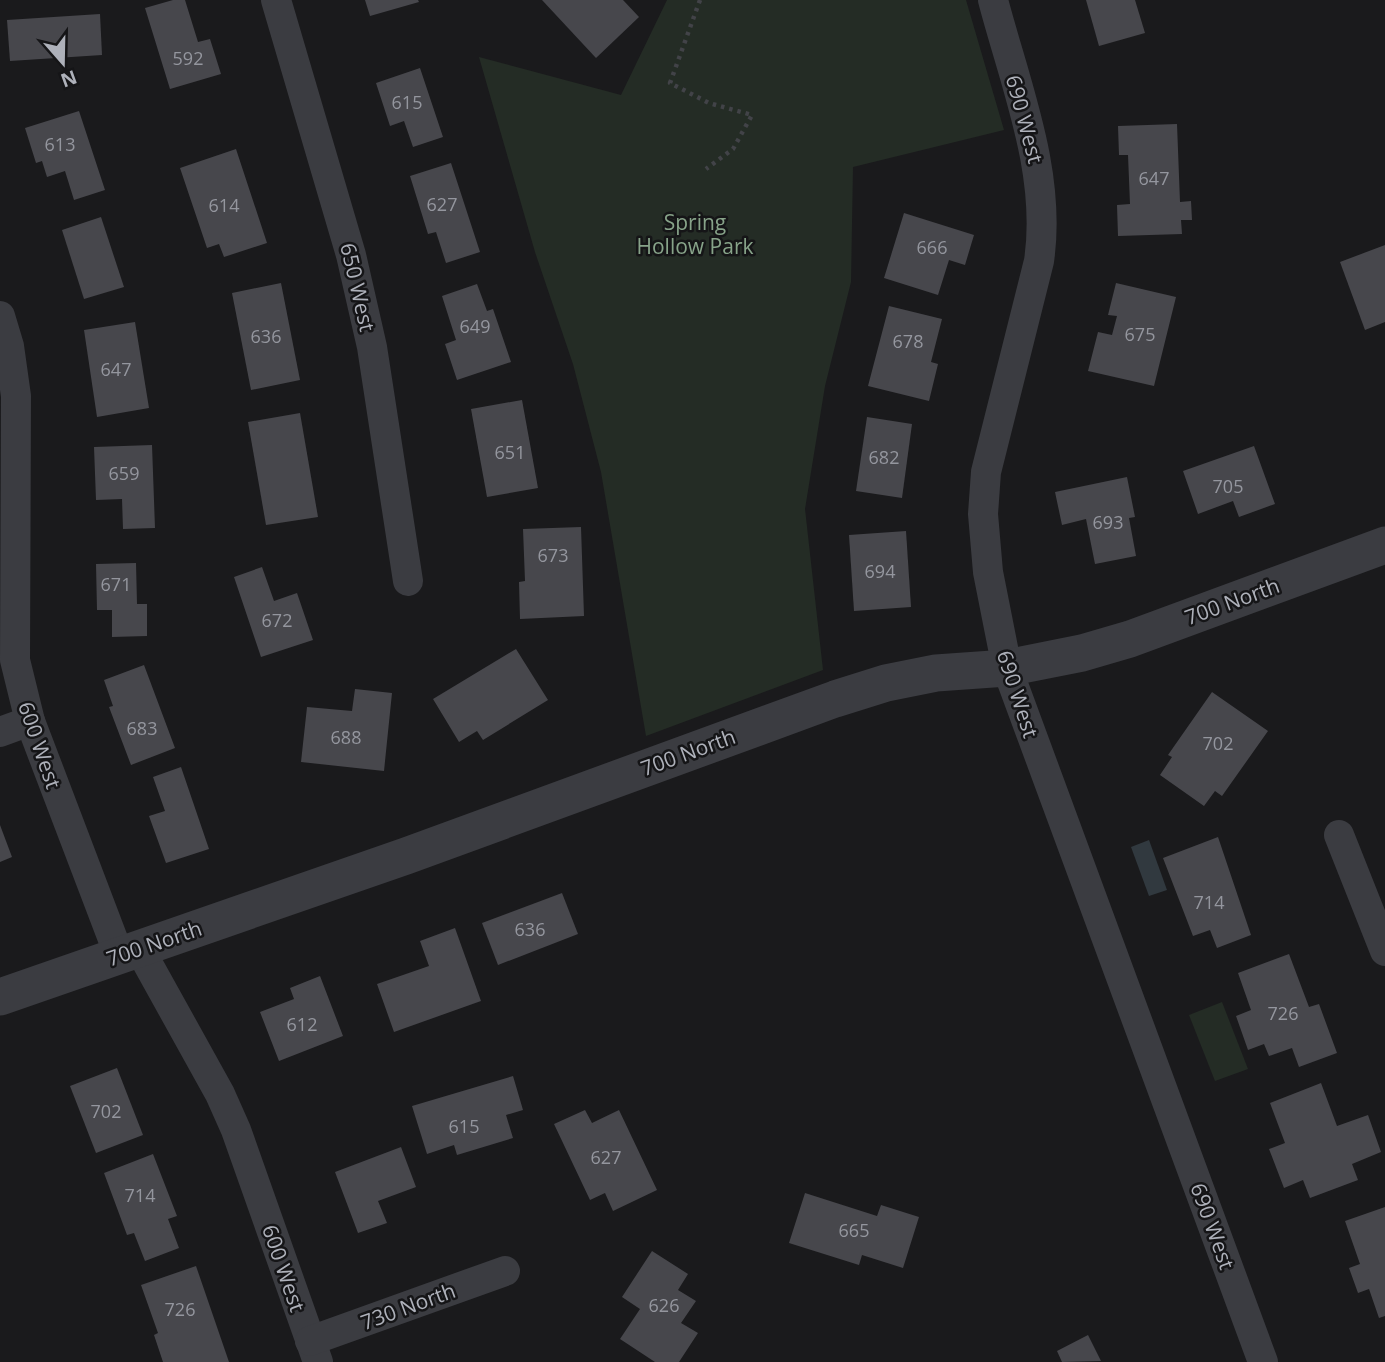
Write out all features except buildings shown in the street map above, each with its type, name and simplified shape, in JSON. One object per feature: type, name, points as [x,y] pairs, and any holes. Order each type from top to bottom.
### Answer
[{"type":"street","name":"650 West","points":[[276,0],[326,164],[372,347],[408,581]]},
{"type":"street","name":"690 West","points":[[993,0],[1041,182],[1044,229],[985,486],[983,514],[988,572],[1007,668],[1263,1362]]},
{"type":"street","name":"600 West","points":[[0,316],[4,347],[16,396],[15,660],[30,721],[129,952],[220,1094],[314,1352]]},
{"type":"street","name":"700 North","points":[[0,997],[406,856],[835,699],[886,683],[936,673],[1007,668],[1082,653],[1129,639],[1385,545]]},
{"type":"street","points":[[0,732],[30,721]]},
{"type":"street","points":[[1339,835],[1385,951]]},
{"type":"street","name":"730 North","points":[[314,1352],[505,1270]]},
{"type":"path","points":[[700,0],[670,83],[693,97],[752,115],[733,149],[706,169]]},
{"type":"green space","name":"Spring Hollow Park","points":[[667,0],[966,0],[1004,130],[853,167],[851,282],[825,386],[805,509],[823,670],[646,736],[601,472],[573,364],[535,252],[479,57],[621,95]]},
{"type":"green space","points":[[1222,1002],[1248,1069],[1215,1081],[1189,1015]]},
{"type":"shaded area","points":[[1149,840],[1167,890],[1149,896],[1131,847]]}]
